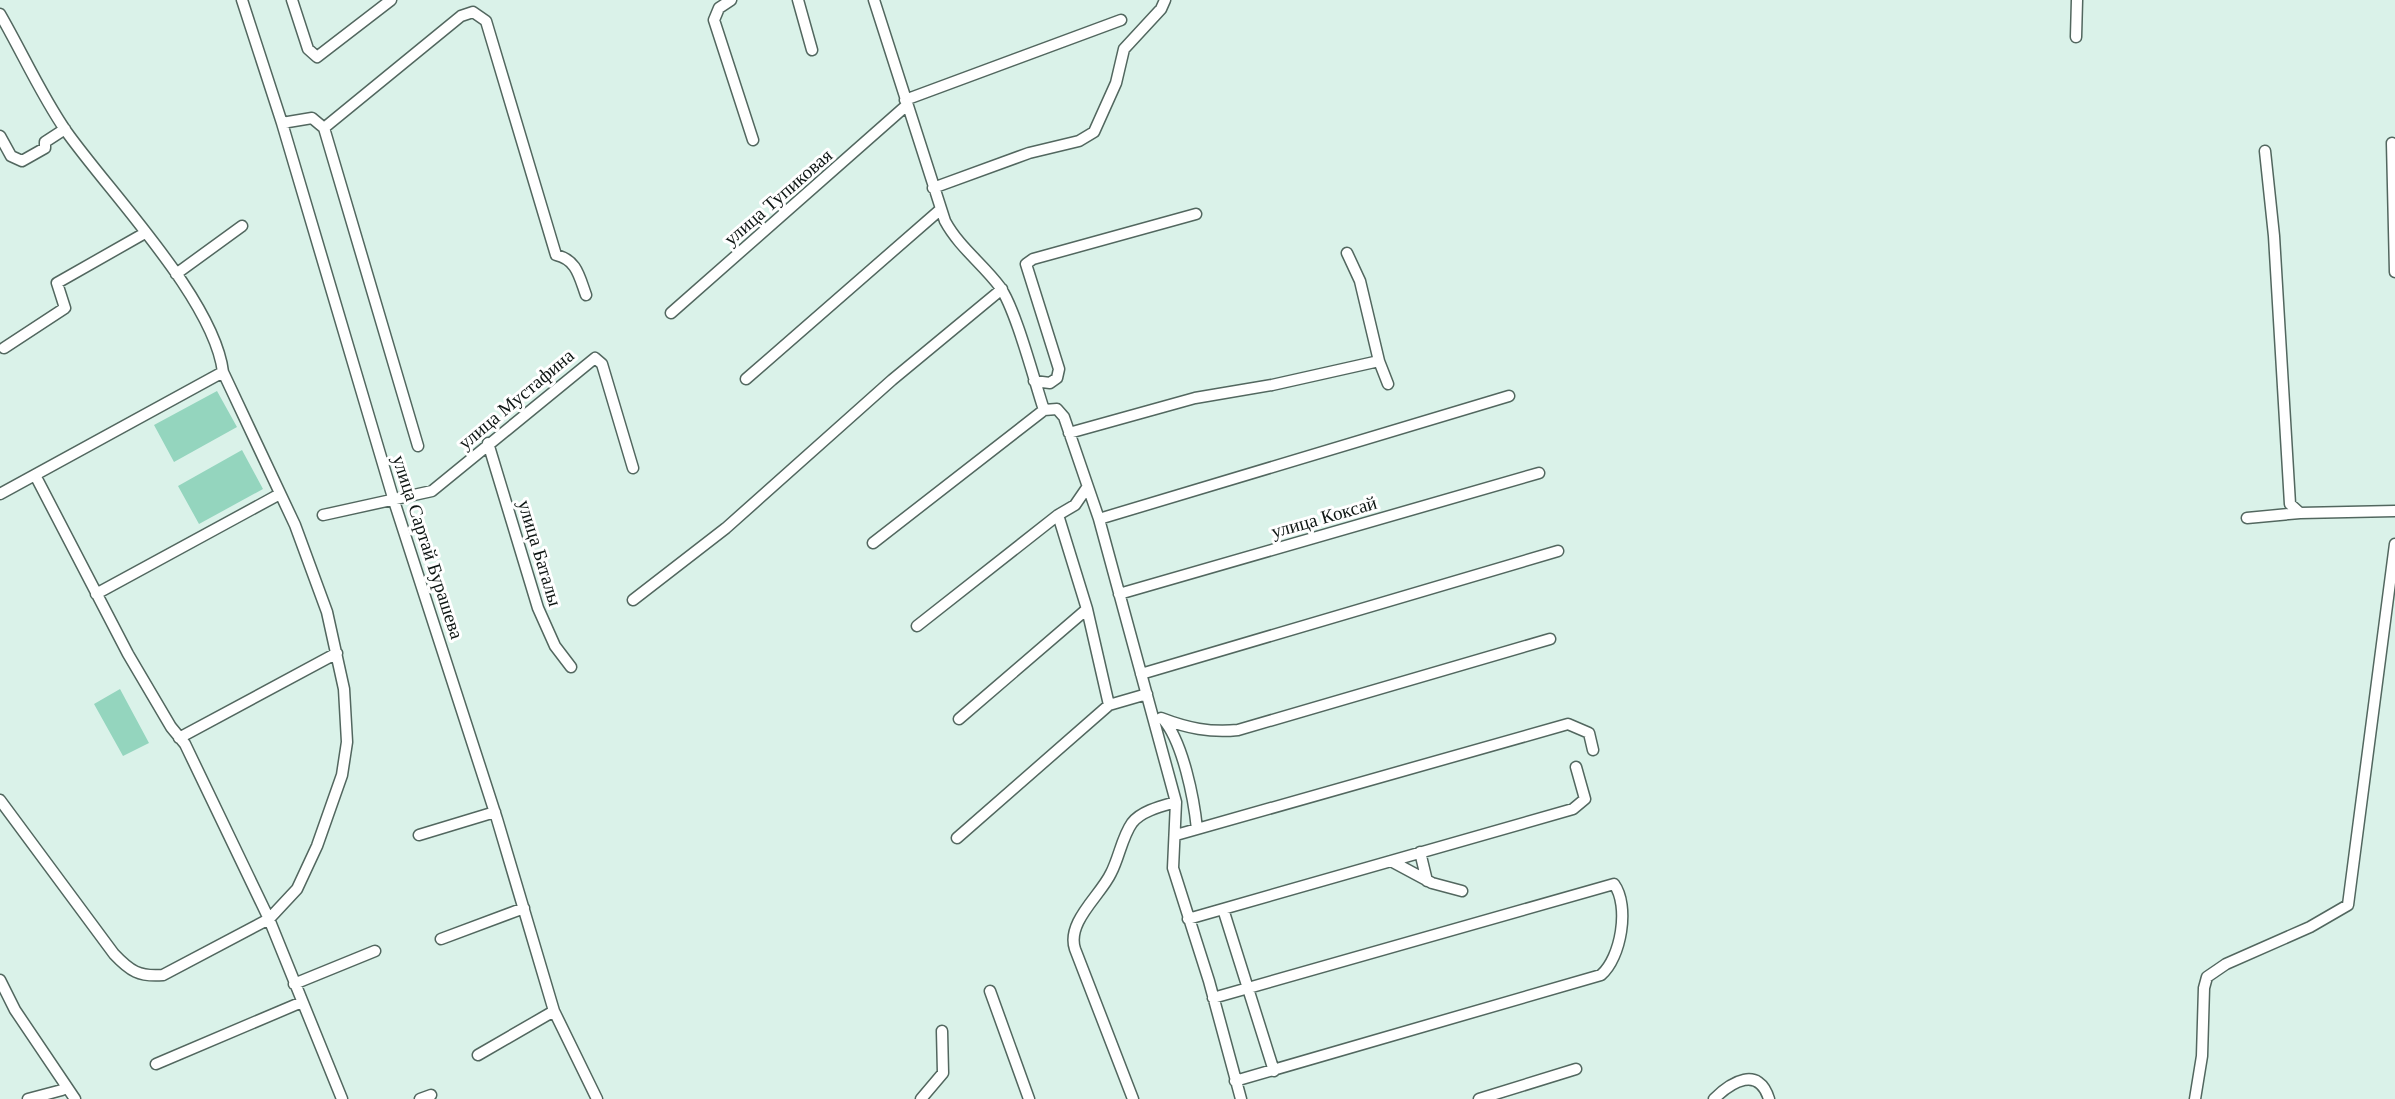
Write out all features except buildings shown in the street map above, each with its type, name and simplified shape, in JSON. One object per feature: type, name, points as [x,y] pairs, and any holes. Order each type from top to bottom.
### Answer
[{"type":"street","name":"улица Сартай Бурашева","points":[[242,0],[282,123],[394,501],[495,812],[554,1011],[597,1099]]},
{"type":"street","points":[[292,0],[308,49],[317,57],[391,0]]},
{"type":"street","points":[[731,0],[719,8],[714,20],[752,140]]},
{"type":"street","points":[[798,0],[812,50]]},
{"type":"street","points":[[875,0],[940,209],[955,238],[985,267],[1002,289],[1044,410]]},
{"type":"street","points":[[933,188],[1029,153],[1079,141],[1094,132],[1116,83],[1124,49],[1161,9],[1165,0]]},
{"type":"street","points":[[2076,37],[2077,0]]},
{"type":"street","points":[[324,128],[461,16],[473,12],[480,16],[488,29],[556,255],[568,258],[576,267],[586,295]]},
{"type":"street","points":[[0,14],[65,129],[176,274],[209,332],[221,359],[223,372],[278,495],[295,526],[327,612],[337,653],[347,742],[342,775],[317,846],[297,889],[269,919],[163,975],[146,976],[132,972],[114,954],[0,800]]},
{"type":"street","points":[[906,102],[1121,20]]},
{"type":"street","name":"улица Тупиковая","points":[[671,313],[906,102]]},
{"type":"street","points":[[282,123],[312,118],[324,128],[418,446]]},
{"type":"street","points":[[1,143],[11,156],[22,162],[45,148],[45,142],[65,129]]},
{"type":"street","points":[[2392,143],[2395,272]]},
{"type":"street","points":[[2265,151],[2278,285],[2287,486],[2290,504],[2300,513]]},
{"type":"street","points":[[746,379],[940,209]]},
{"type":"street","points":[[1034,381],[1050,383],[1057,378],[1059,369],[1026,264],[1033,259],[1196,214]]},
{"type":"street","points":[[176,274],[242,226]]},
{"type":"street","points":[[4,348],[65,309],[57,283],[145,233]]},
{"type":"street","points":[[1347,253],[1360,281],[1379,361],[1388,384]]},
{"type":"street","points":[[633,600],[726,528],[892,380],[1002,289]]},
{"type":"street","name":"улица Мустафина","points":[[323,515],[432,491],[595,358],[602,364],[633,468]]},
{"type":"street","points":[[1069,433],[1195,397],[1272,385],[1379,361]]},
{"type":"street","points":[[0,494],[223,372]]},
{"type":"street","points":[[1099,519],[1509,396]]},
{"type":"street","points":[[873,543],[1044,410],[1057,409],[1069,433],[1099,519],[1147,694],[1156,715],[1176,802],[1173,868],[1241,1099]]},
{"type":"street","name":"улица Баталы","points":[[488,443],[538,608],[555,646],[571,667]]},
{"type":"street","name":"улица Коксай","points":[[1119,594],[1539,473]]},
{"type":"street","points":[[35,475],[96,594],[179,738],[269,919],[342,1099]]},
{"type":"street","points":[[917,626],[1058,515],[1075,505],[1087,489]]},
{"type":"street","points":[[96,594],[278,495]]},
{"type":"street","points":[[2247,518],[2300,513],[2395,511]]},
{"type":"street","points":[[1058,515],[1087,609],[1109,705]]},
{"type":"street","points":[[2195,1099],[2202,1056],[2204,988],[2207,977],[2226,964],[2310,927],[2348,905],[2395,544]]},
{"type":"street","points":[[1142,674],[1558,551]]},
{"type":"street","points":[[959,719],[1087,609]]},
{"type":"street","points":[[1156,715],[1197,730],[1238,730],[1550,639]]},
{"type":"street","points":[[179,738],[337,653]]},
{"type":"street","points":[[957,838],[1109,705],[1147,694]]},
{"type":"street","points":[[1156,715],[1171,728],[1186,776],[1197,829]]},
{"type":"street","points":[[1176,835],[1568,724],[1589,733],[1593,750]]},
{"type":"street","points":[[1188,919],[1573,809],[1586,799],[1576,767]]},
{"type":"street","points":[[1133,1099],[1075,948],[1073,936],[1083,911],[1112,873],[1131,824],[1146,813],[1176,802]]},
{"type":"street","points":[[419,835],[495,812]]},
{"type":"street","points":[[1420,852],[1427,881]]},
{"type":"street","points":[[1391,861],[1427,881],[1462,891]]},
{"type":"street","points":[[1213,998],[1614,884],[1623,904],[1613,959],[1601,975],[1235,1081]]},
{"type":"street","points":[[440,939],[524,908]]},
{"type":"street","points":[[1223,909],[1274,1071]]},
{"type":"street","points":[[294,984],[375,951]]},
{"type":"street","points":[[0,981],[15,1010],[75,1099]]},
{"type":"street","points":[[990,991],[1029,1099]]},
{"type":"street","points":[[156,1063],[302,1002]]},
{"type":"street","points":[[478,1055],[554,1011]]},
{"type":"street","points":[[920,1099],[943,1073],[942,1031]]},
{"type":"street","points":[[1479,1099],[1576,1069]]},
{"type":"street","points":[[28,1099],[58,1094],[61,1075]]},
{"type":"street","points":[[1714,1099],[1734,1082],[1748,1078],[1763,1086],[1769,1099]]},
{"type":"green space","points":[[217,391],[237,427],[174,462],[154,425]]},
{"type":"green space","points":[[242,450],[263,489],[199,524],[178,486]]},
{"type":"green space","points":[[120,689],[149,743],[123,756],[94,704]]}]
